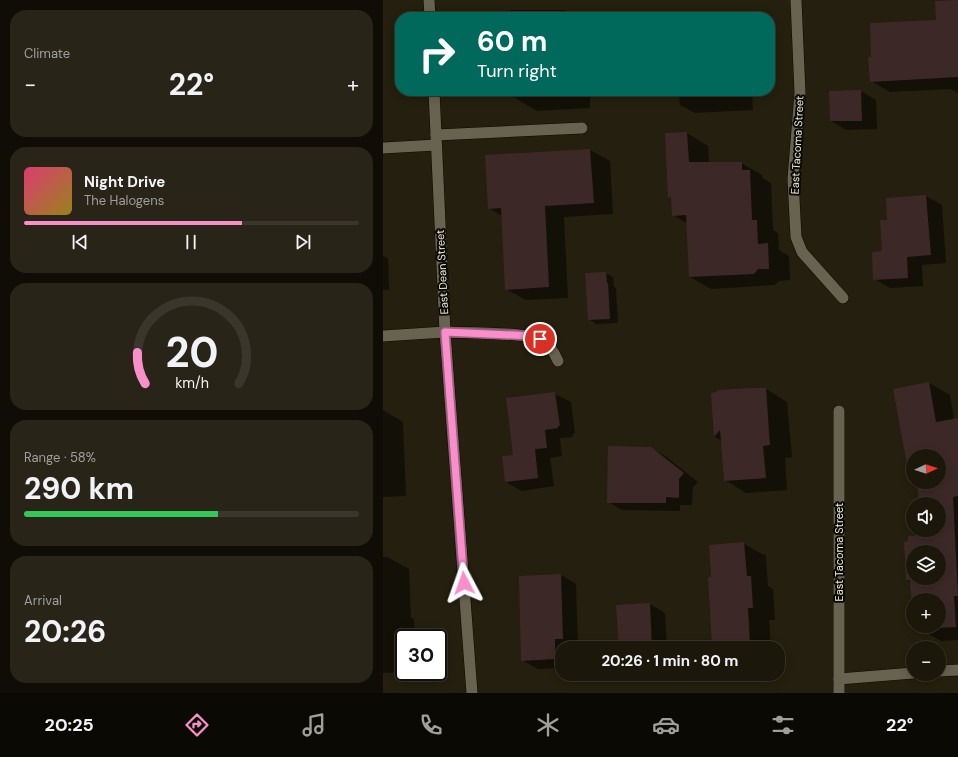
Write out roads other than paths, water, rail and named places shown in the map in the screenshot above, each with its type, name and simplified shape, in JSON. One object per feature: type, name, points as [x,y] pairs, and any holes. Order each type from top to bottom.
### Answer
[{"type":"street","points":[[429,0],[430,12]]},
{"type":"street","name":"East Tacoma Street","points":[[796,0],[800,94],[793,179],[796,237],[802,252],[843,298]]},
{"type":"street","name":"East Dean Street","points":[[434,96],[445,332],[472,693]]},
{"type":"street","points":[[383,148],[436,140],[582,128]]},
{"type":"street","points":[[383,336],[445,332],[533,336],[553,350],[558,361]]},
{"type":"street","name":"East Tacoma Street","points":[[839,411],[839,693]]},
{"type":"street","points":[[946,671],[958,670]]},
{"type":"street","points":[[839,679],[906,674]]}]
